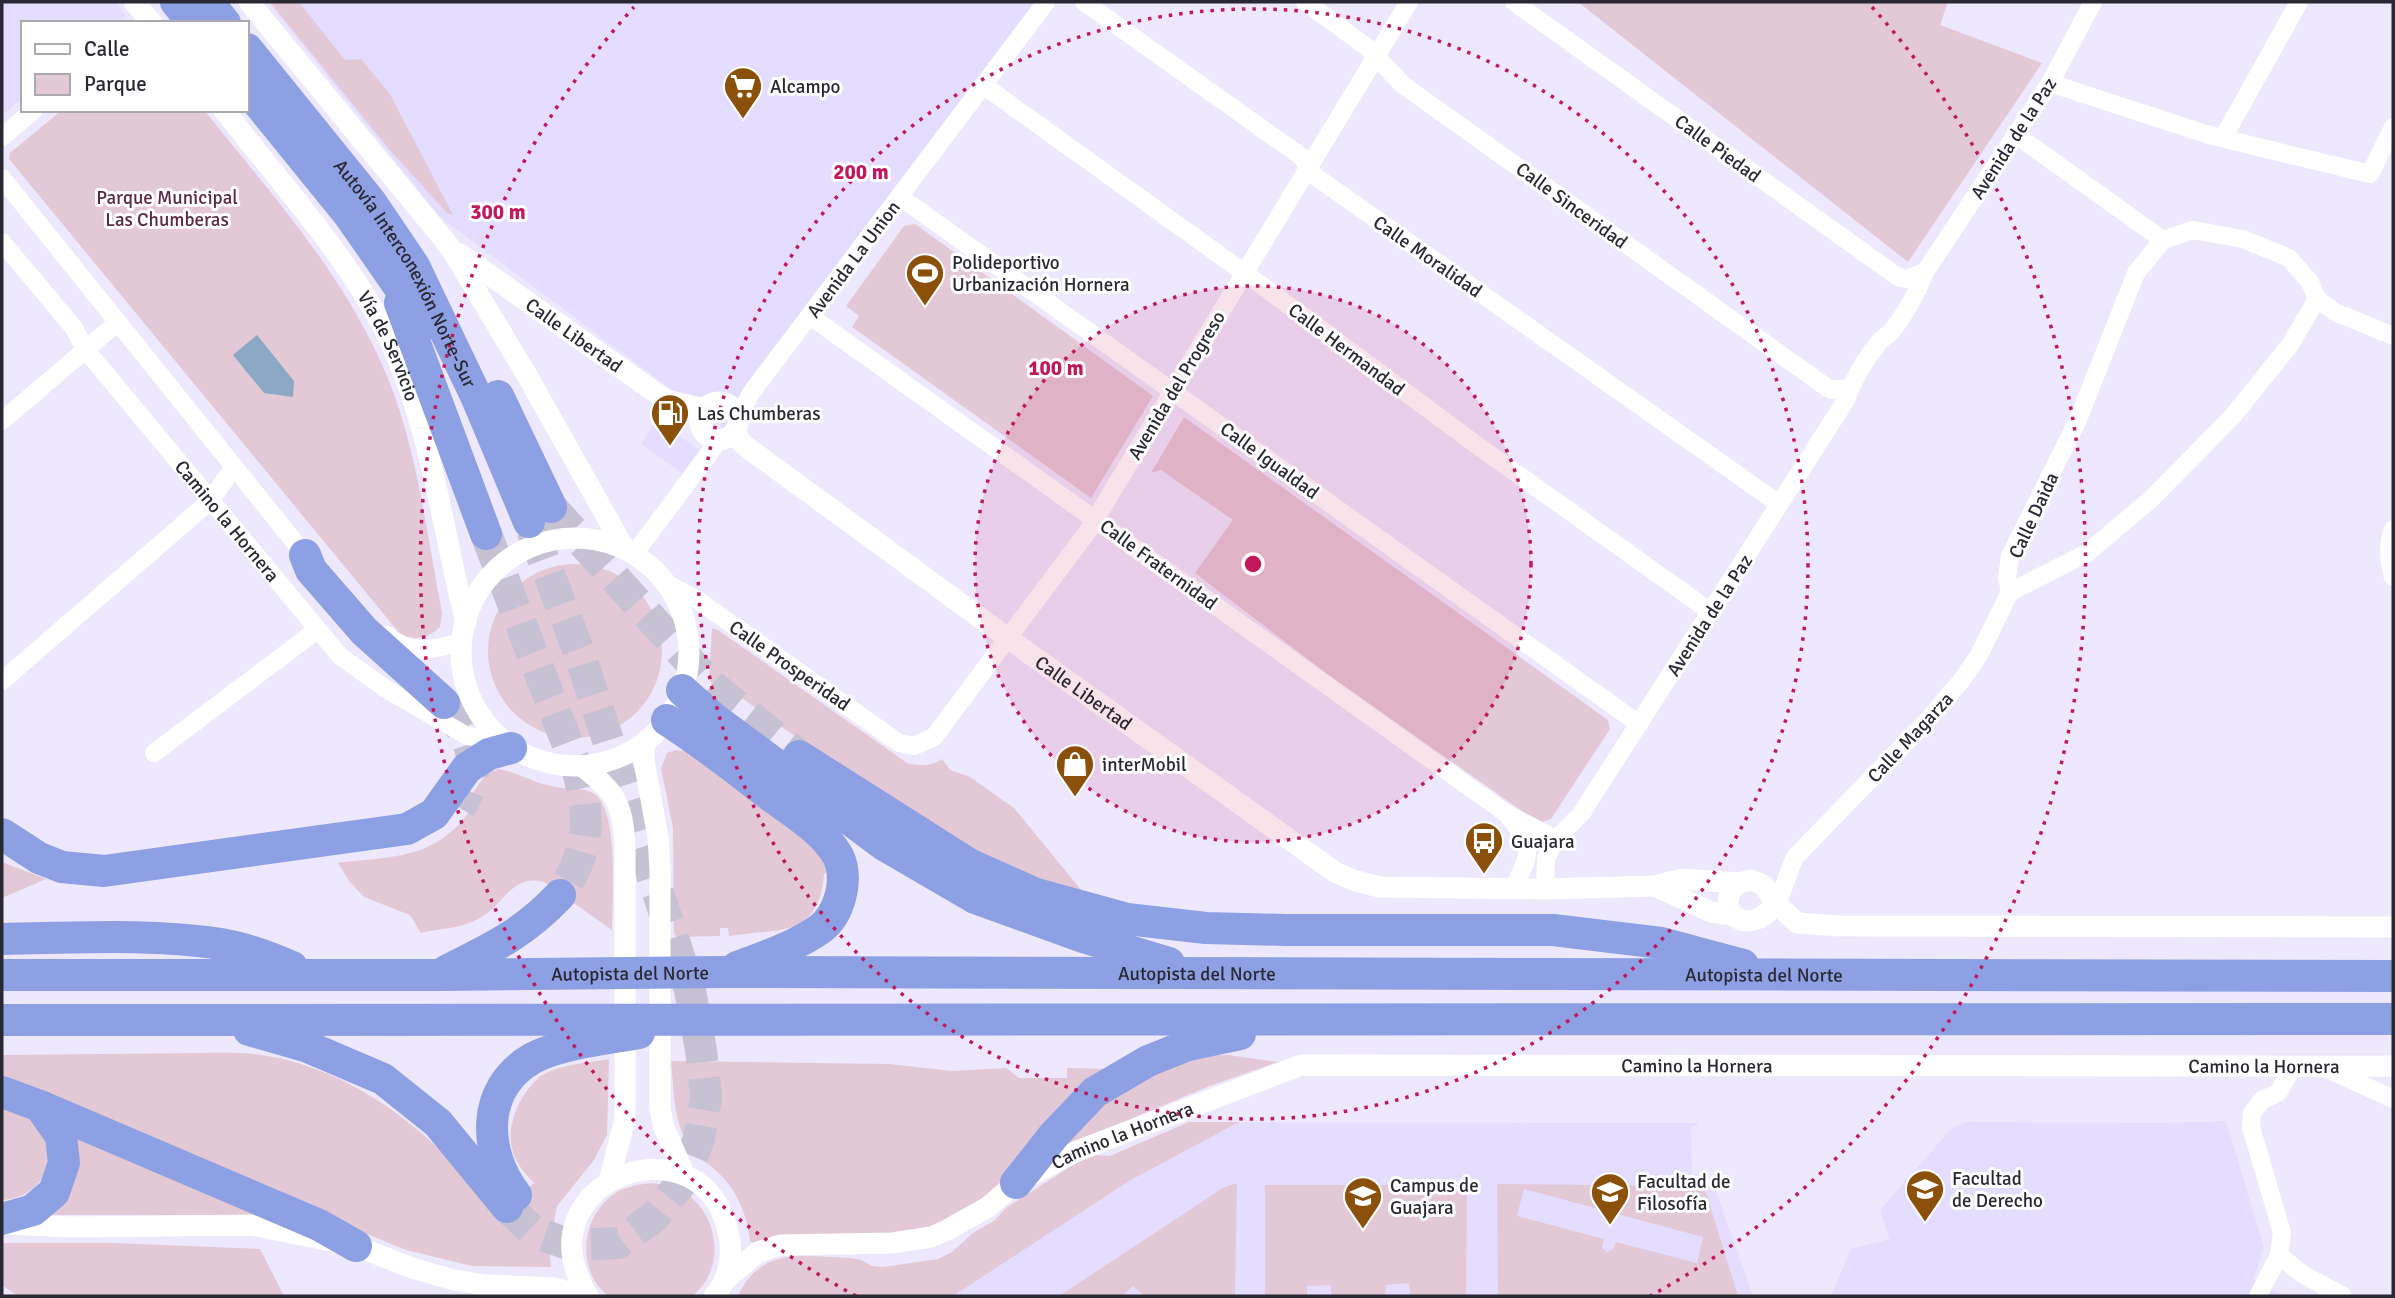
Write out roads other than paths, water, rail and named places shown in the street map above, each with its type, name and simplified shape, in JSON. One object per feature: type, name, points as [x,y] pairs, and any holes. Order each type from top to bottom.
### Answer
[{"type":"highway","points":[[176,2],[191,21]]},
{"type":"highway","points":[[208,2],[223,21]]},
{"type":"highway","name":"Autovía Interconexión Norte-Sur","points":[[248,50],[370,201],[401,267],[520,522],[477,398],[401,267],[350,216],[248,90]]},
{"type":"highway","points":[[304,555],[311,570],[363,631],[444,703]]},
{"type":"highway","points":[[682,690],[712,717],[884,845],[975,898],[1118,949],[1207,974]]},
{"type":"highway","points":[[667,720],[697,739],[804,821],[831,845],[839,859],[843,879],[842,894],[833,913],[821,928],[724,972]]},
{"type":"highway","points":[[2,834],[39,858],[62,867],[104,871],[407,830],[434,814],[467,768],[506,744]]},
{"type":"highway","points":[[799,756],[969,864],[1036,894],[1127,919],[1206,928],[1553,930],[1661,943],[1782,975]]},
{"type":"highway","points":[[127,868],[240,872],[410,846],[436,832],[460,808]]},
{"type":"highway","points":[[439,975],[509,940],[538,918],[560,895]]},
{"type":"highway","points":[[2,939],[152,938],[222,944],[262,954],[310,974]]},
{"type":"highway","name":"Autopista del Norte","points":[[2,975],[724,972],[2393,976]]},
{"type":"highway","points":[[214,1020],[308,1047],[383,1079],[438,1123],[513,1203],[495,1158],[491,1130],[497,1098],[515,1072],[534,1058],[567,1047],[708,1019]]},
{"type":"highway","points":[[2,1020],[2393,1019]]},
{"type":"highway","points":[[1016,1183],[1054,1135],[1095,1092],[1124,1074],[1188,1045],[1306,1021]]},
{"type":"highway","points":[[2,1093],[40,1106],[318,1225],[356,1246]]},
{"type":"highway","points":[[2,1221],[33,1210],[46,1202],[54,1192],[64,1163],[61,1136],[40,1106]]},
{"type":"street","points":[[249,2],[450,247],[492,314],[629,551]]},
{"type":"street","name":"Avenida La Union","points":[[629,551],[730,430],[746,400],[1046,2]]},
{"type":"street","name":"Calle Moralidad","points":[[1084,2],[1302,157],[1307,169],[1779,504]]},
{"type":"street","name":"Calle Sinceridad","points":[[1305,2],[1362,43],[1403,85],[1822,384],[1831,390],[1850,388]]},
{"type":"street","name":"Avenida del Progreso","points":[[914,746],[934,737],[1009,639],[1095,518],[1409,2]]},
{"type":"street","name":"Calle Piedad","points":[[1514,2],[1898,277]]},
{"type":"street","name":"Avenida de la Paz","points":[[1545,889],[1546,858],[1556,839],[1580,814],[1846,400],[1850,388],[1881,340],[1891,333],[1917,292],[1925,272],[2050,83],[2093,2]]},
{"type":"street","points":[[2223,138],[2299,2]]},
{"type":"street","points":[[2050,83],[2223,138],[2370,174],[2393,127]]},
{"type":"street","name":"Calle Hermandad","points":[[983,85],[1478,446],[1711,612]]},
{"type":"street","points":[[2,137],[32,112]]},
{"type":"street","name":"Vía de Servicio","points":[[226,112],[346,266],[382,327],[406,383],[433,467],[463,633]]},
{"type":"street","points":[[2016,135],[2164,240],[2193,230],[2243,239],[2290,258],[2310,282],[2317,299],[2335,312],[2393,337]]},
{"type":"street","name":"Camino la Hornera","points":[[2,178],[304,555],[318,564],[388,637],[406,648],[420,651],[463,633]]},
{"type":"street","name":"Calle Igualdad","points":[[900,197],[1639,724]]},
{"type":"street","name":"Calle Daida","points":[[2164,240],[2136,273],[2077,422],[2010,556],[2007,577],[2010,592],[2087,553],[2150,500],[2232,417],[2290,345],[2317,299]]},
{"type":"street","name":"Camino la Hornera","points":[[2,243],[74,328],[85,349],[340,656],[386,689],[467,736],[506,744]]},
{"type":"street","name":"Calle Libertad","points":[[450,247],[666,400],[705,409]]},
{"type":"street","points":[[1898,277],[1906,279],[1925,272]]},
{"type":"street","name":"Avenida de la Paz","points":[[1881,340],[1883,327],[1901,297],[1898,277]]},
{"type":"street","name":"Calle Fraternidad","points":[[810,316],[1507,814],[1556,839]]},
{"type":"street","points":[[2,421],[118,322]]},
{"type":"street","points":[[713,402],[725,403],[735,410],[730,430],[710,438],[702,429],[701,416],[705,409],[713,402]]},
{"type":"street","name":"Calle Libertad","points":[[730,430],[744,445],[1009,639],[1335,872],[1353,880],[1379,887],[1513,889],[1655,886],[1682,879],[1748,882]]},
{"type":"street","points":[[2,681],[210,501],[234,467]]},
{"type":"street","points":[[2393,528],[2389,562],[2393,577]]},
{"type":"street","points":[[553,540],[596,540],[629,551],[653,568],[678,602],[685,621],[690,657],[686,681],[667,720],[644,744],[618,759],[584,768],[541,763],[506,744],[485,722],[466,685],[463,633],[478,590],[495,570],[530,547],[553,540]]},
{"type":"street","name":"Calle Prosperidad","points":[[666,583],[699,601],[899,743],[914,746]]},
{"type":"street","name":"Calle Magarza","points":[[1776,903],[1784,891],[1790,867],[1796,856],[1926,722],[1961,681],[1979,655],[2010,592]]},
{"type":"street","points":[[154,753],[317,630]]},
{"type":"street","points":[[644,744],[644,761],[658,837],[660,1109],[664,1128],[685,1175]]},
{"type":"street","points":[[584,768],[603,782],[617,799],[623,823],[625,1119],[609,1181]]},
{"type":"street","name":"Calle Fraternidad","points":[[1507,814],[1524,836],[1529,850],[1513,889]]},
{"type":"street","name":"Calle Magarza","points":[[1748,882],[1769,879],[1790,867]]},
{"type":"street","points":[[1733,915],[1728,904],[1730,892],[1748,882],[1763,885],[1776,903],[1797,923],[1839,926],[2393,927]]},
{"type":"street","points":[[1655,886],[1712,912],[1733,915],[1752,922],[1763,917],[1776,903]]},
{"type":"street","name":"Camino la Hornera","points":[[718,1291],[758,1252],[780,1245],[892,1243],[931,1237],[963,1223],[988,1207],[1016,1183],[1110,1138],[1301,1065],[2319,1065],[2393,1099]]},
{"type":"street","points":[[2319,1065],[2393,1066]]},
{"type":"street","points":[[2258,1296],[2279,1255],[2282,1233],[2251,1127],[2252,1113],[2262,1100],[2278,1093],[2293,1067]]},
{"type":"street","points":[[585,1296],[573,1264],[572,1245],[582,1208],[594,1193],[609,1181],[633,1171],[659,1168],[685,1175],[710,1193],[726,1219],[732,1249],[718,1291]]},
{"type":"street","points":[[2,1221],[72,1227],[251,1225],[356,1246],[412,1268],[454,1280],[485,1285],[555,1287],[585,1296]]},
{"type":"street","points":[[2279,1255],[2302,1274],[2343,1296]]},
{"type":"water","points":[[257,335],[294,381],[293,397],[264,393],[233,355]]},
{"type":"tunnel","points":[[551,507],[711,685],[799,756]]},
{"type":"tunnel","points":[[507,1207],[534,1232],[571,1245],[618,1243],[654,1217],[681,1183],[699,1139],[706,1097],[690,990],[579,652],[529,522]]},
{"type":"tunnel","points":[[486,534],[578,771],[582,789],[585,835],[577,864],[560,895]]},
{"type":"tunnel","points":[[444,703],[461,728],[472,753],[472,779],[460,808]]},
{"type":"place","name":"Alcampo","points":[[743,120]]},
{"type":"place","name":"Polideportivo Urbanización Hornera","points":[[925,307]]},
{"type":"place","name":"Las Chumberas","points":[[670,447]]},
{"type":"place","name":"interMobil","points":[[1075,798]]},
{"type":"place","name":"Guajara","points":[[1484,875]]},
{"type":"place","name":"Facultad de Derecho","points":[[1925,1223]]},
{"type":"place","name":"Facultad de Filosofía","points":[[1610,1226]]},
{"type":"place","name":"Campus de Guajara","points":[[1363,1230]]},
{"type":"park label","name":"Parque Municipal Las Chumberas","points":[[167,208]]}]
